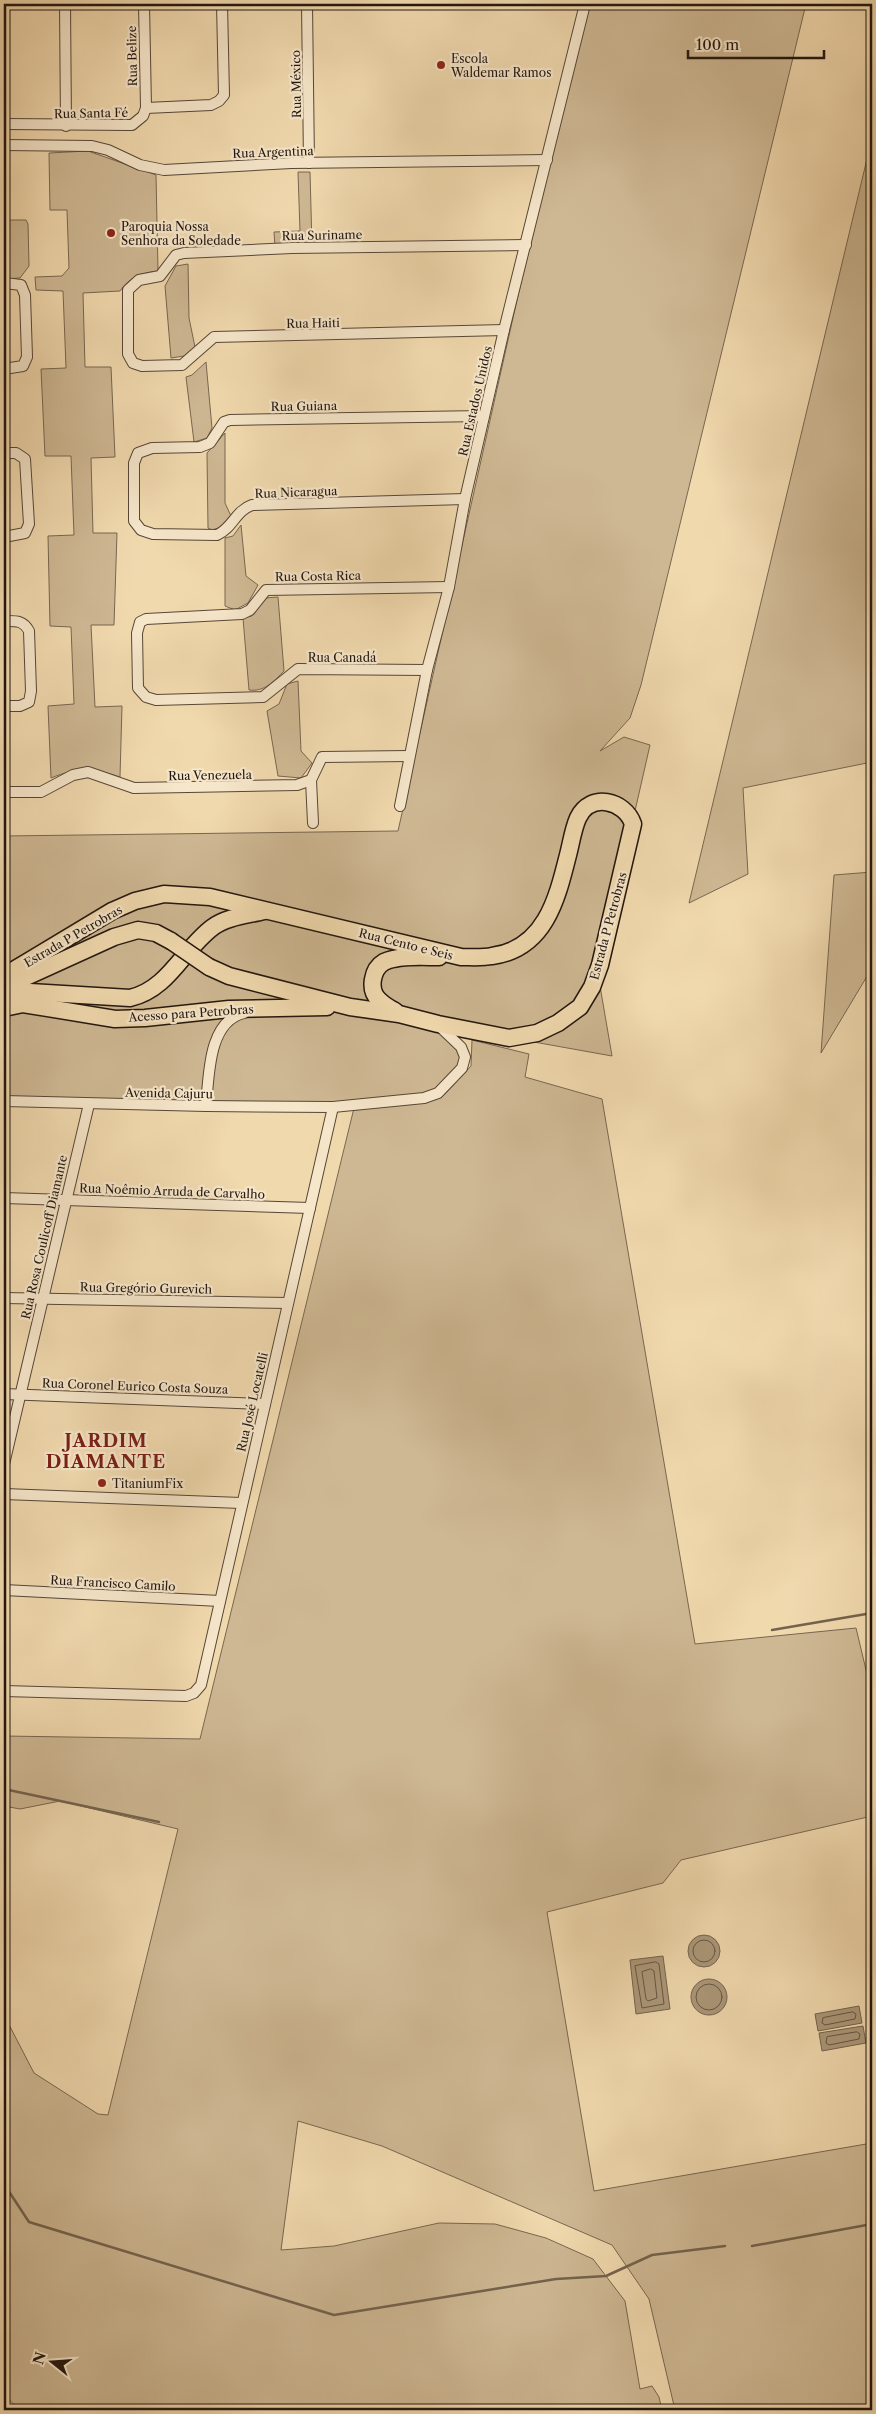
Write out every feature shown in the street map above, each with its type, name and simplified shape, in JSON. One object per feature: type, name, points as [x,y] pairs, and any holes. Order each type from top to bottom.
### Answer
[{"type":"main road","name":"Estrada P Petrobras","points":[[509,1038],[537,1032],[558,1023],[580,1006],[592,987],[600,965],[633,824],[628,812],[621,807],[604,801],[596,802],[578,817]]},
{"type":"main road","name":"Rua Cento e Seis","points":[[266,910],[461,957],[492,956],[516,950],[530,941],[545,925],[558,896],[578,817]]},
{"type":"main road","name":"Estrada P Petrobras","points":[[4,976],[112,911],[135,901],[164,894],[187,894],[210,897],[266,910]]},
{"type":"main road","points":[[4,997],[16,993],[30,992],[130,998],[141,996],[167,977],[198,938],[215,925],[266,910]]},
{"type":"main road","name":"Acesso para Petrobras","points":[[4,987],[114,937],[138,930],[156,933],[209,967],[229,976],[350,1006],[399,1014],[509,1038]]},
{"type":"main road","points":[[399,1014],[377,999],[373,988],[373,979],[377,968],[384,962],[395,959],[461,957]]},
{"type":"main road","name":"Acesso para Petrobras","points":[[4,1008],[23,1004],[115,1019],[145,1018],[229,1009],[350,1006]]},
{"type":"street","points":[[65,4],[66,126]]},
{"type":"street","name":"Rua Belize","points":[[144,4],[146,108]]},
{"type":"street","name":"Rua Santa Fé","points":[[4,124],[66,126],[132,125],[143,116],[146,108],[211,105],[219,101],[224,95],[222,4]]},
{"type":"street","name":"Rua México","points":[[307,4],[309,163]]},
{"type":"street","name":"Rua Estados Unidos","points":[[400,806],[427,670],[449,587],[465,499],[484,416],[585,4]]},
{"type":"street","name":"Rua Argentina","points":[[4,145],[92,146],[108,150],[140,166],[164,170],[309,163],[547,160]]},
{"type":"street","name":"Rua Suriname","points":[[133,363],[128,354],[128,290],[139,280],[160,276],[176,254],[292,248],[526,245]]},
{"type":"street","points":[[4,283],[21,285],[25,294],[27,357],[23,366],[4,369]]},
{"type":"street","name":"Rua Haiti","points":[[133,363],[142,366],[182,365],[214,337],[504,330]]},
{"type":"street","name":"Rua Guiana","points":[[141,530],[134,522],[134,463],[138,453],[152,448],[200,447],[210,443],[224,422],[234,420],[484,416]]},
{"type":"street","points":[[4,453],[16,453],[25,459],[29,524],[25,533],[4,537]]},
{"type":"street","name":"Rua Nicaragua","points":[[141,530],[153,534],[217,535],[226,531],[242,508],[252,505],[465,499]]},
{"type":"street","name":"Rua Costa Rica","points":[[146,696],[138,688],[137,632],[140,622],[146,620],[242,614],[250,610],[266,590],[449,587]]},
{"type":"street","points":[[4,621],[18,621],[25,624],[29,632],[31,691],[29,702],[20,706],[4,706]]},
{"type":"street","name":"Rua Canadá","points":[[146,696],[156,700],[263,697],[298,669],[427,670]]},
{"type":"street","points":[[313,823],[311,780],[322,758],[409,756]]},
{"type":"street","name":"Rua Venezuela","points":[[4,792],[41,792],[73,775],[88,772],[126,786],[143,789],[297,785],[311,780]]},
{"type":"street","points":[[206,1106],[216,1038],[220,1029],[233,1015],[266,1008]]},
{"type":"street","name":"Avenida Cajuru","points":[[4,1101],[333,1107],[424,1098],[438,1093],[462,1068],[465,1057],[461,1046],[438,1024]]},
{"type":"street","name":"Rua Rosa Coulicoff Diamante","points":[[4,1464],[65,1199],[89,1104]]},
{"type":"street","name":"Rua José Locatelli","points":[[4,1691],[186,1696],[194,1693],[201,1685],[241,1503],[333,1107]]},
{"type":"street","name":"Rua Noêmio Arruda de Carvalho","points":[[4,1198],[310,1208]]},
{"type":"street","name":"Rua Gregório Gurevich","points":[[4,1298],[288,1304]]},
{"type":"street","name":"Rua Coronel Eurico Costa Souza","points":[[4,1394],[265,1404]]},
{"type":"street","points":[[4,1494],[241,1503]]},
{"type":"street","name":"Rua Francisco Camilo","points":[[4,1590],[220,1601]]},
{"type":"shaded area","points":[[589,4],[806,4],[641,685],[630,718],[600,751],[624,737],[650,745],[600,965],[600,986],[612,1056],[439,1025],[465,1057],[438,1093],[411,1100],[442,1097],[471,1066],[472,1040],[529,1054],[525,1077],[602,1099],[695,1644],[856,1628],[872,1695],[872,1816],[681,1860],[663,1883],[547,1912],[594,2191],[872,2143],[872,2410],[675,2410],[649,2299],[612,2245],[382,2146],[298,2121],[281,2250],[334,2246],[439,2223],[495,2224],[546,2238],[593,2259],[625,2301],[640,2389],[652,2386],[659,2397],[662,2410],[20,2410],[4,2395],[4,2015],[34,2073],[98,2114],[108,2115],[178,1829],[60,1801],[20,1809],[4,1806],[4,1736],[200,1739],[354,1108],[4,1101],[4,992],[106,907],[4,965],[4,836],[398,831],[519,291]]},
{"type":"shaded area","points":[[872,138],[872,762],[743,788],[748,874],[689,903]]},
{"type":"shaded area","points":[[88,151],[156,175],[158,271],[136,276],[120,291],[83,293],[85,367],[111,367],[115,457],[91,458],[93,533],[117,533],[114,625],[91,625],[95,707],[122,706],[120,777],[93,770],[77,770],[51,778],[48,706],[74,704],[71,627],[50,626],[48,536],[74,535],[71,456],[45,456],[41,369],[66,368],[63,291],[36,290],[35,277],[62,276],[69,268],[67,210],[50,210],[49,153]]},
{"type":"shaded area","points":[[298,172],[310,172],[312,246],[275,247],[274,232],[300,231]]},
{"type":"shaded area","points":[[4,220],[26,220],[28,224],[29,266],[20,278],[4,279]]},
{"type":"shaded area","points":[[188,264],[189,318],[195,347],[184,356],[171,358],[165,286],[176,266]]},
{"type":"shaded area","points":[[206,362],[212,428],[207,438],[194,442],[186,377],[192,375]]},
{"type":"shaded area","points":[[225,433],[225,503],[231,516],[224,526],[212,530],[208,528],[207,453]]},
{"type":"shaded area","points":[[241,525],[246,576],[258,585],[248,603],[235,610],[225,606],[225,538],[233,536]]},
{"type":"shaded area","points":[[278,597],[284,671],[264,688],[249,690],[243,618],[252,616],[265,598]]},
{"type":"shaded area","points":[[298,681],[301,751],[312,763],[301,778],[278,776],[267,711],[279,704],[287,684]]},
{"type":"shaded area","points":[[872,872],[872,968],[821,1053],[834,875]]},
{"type":"water","points":[[704,1935],[715,1940],[720,1951],[715,1962],[704,1967],[693,1962],[688,1951],[693,1940]]},
{"type":"water","points":[[663,1956],[670,2009],[636,2014],[630,1960]]},
{"type":"water","points":[[709,1979],[716,1980],[722,1984],[726,1990],[726,2004],[722,2010],[716,2014],[709,2015],[702,2014],[696,2010],[692,2004],[691,1997],[692,1990],[696,1984],[702,1980]]},
{"type":"water","points":[[859,2006],[862,2023],[818,2031],[815,2014]]},
{"type":"water","points":[[863,2026],[866,2043],[822,2051],[819,2033]]},
{"type":"waterway","points":[[772,1630],[872,1613]]},
{"type":"waterway","points":[[4,1789],[159,1822]]},
{"type":"waterway","points":[[4,2184],[29,2222],[334,2315],[556,2279],[606,2276],[652,2255],[725,2246]]},
{"type":"waterway","points":[[752,2246],[872,2224]]},
{"type":"place","name":"Escola Waldemar Ramos","points":[[441,65]]},
{"type":"place","name":"Paroquia Nossa Senhora da Soledade","points":[[111,233]]},
{"type":"place","name":"TitaniumFix","points":[[102,1483]]},
{"type":"district","name":"JARDIM DIAMANTE","points":[[106,1451]]}]
